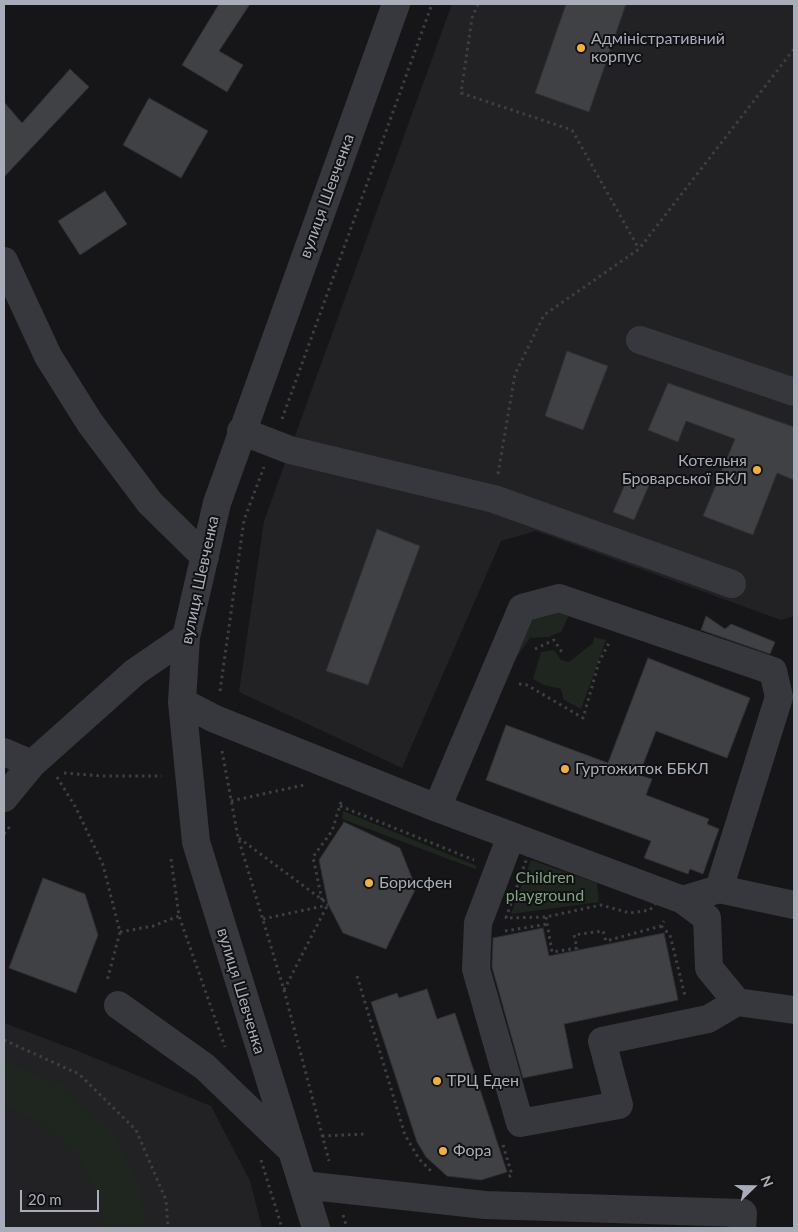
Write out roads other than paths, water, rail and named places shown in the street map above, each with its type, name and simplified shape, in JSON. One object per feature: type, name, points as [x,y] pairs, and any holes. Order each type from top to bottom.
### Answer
[{"type":"street","name":"вулиця Шевченка","points":[[316,1228],[196,842],[182,702],[186,637],[217,504],[241,432],[396,4]]},
{"type":"street","points":[[4,261],[48,356],[90,423],[150,503],[205,557]]},
{"type":"street","points":[[640,340],[794,392]]},
{"type":"street","points":[[241,432],[290,450],[494,499],[732,584]]},
{"type":"street","points":[[437,808],[522,608],[559,598],[774,671],[779,697],[719,889]]},
{"type":"street","points":[[4,798],[32,764],[135,672],[186,637]]},
{"type":"street","points":[[182,702],[215,719],[437,808],[683,900],[706,918],[709,968],[737,1002]]},
{"type":"street","points":[[4,752],[32,764]]},
{"type":"street","points":[[512,836],[478,923],[476,969],[520,1123],[619,1104],[602,1041],[708,1019],[737,1002],[794,1010]]},
{"type":"street","points":[[683,900],[719,889],[794,905]]},
{"type":"street","points":[[118,1005],[205,1066],[290,1149]]},
{"type":"street","points":[[304,1185],[485,1205],[743,1213],[742,1228]]},
{"type":"place","name":"Адміністративний корпус","points":[[581,48]]},
{"type":"place","name":"Котельня Броварської БКЛ","points":[[757,470]]},
{"type":"place","name":"Гуртожиток ББКЛ","points":[[565,769]]},
{"type":"place","name":"Борисфен","points":[[369,883]]},
{"type":"place","name":"ТРЦ Еден","points":[[437,1081]]},
{"type":"place","name":"Фора","points":[[443,1151]]},
{"type":"park label","name":"Children playground","points":[[545,887]]}]
